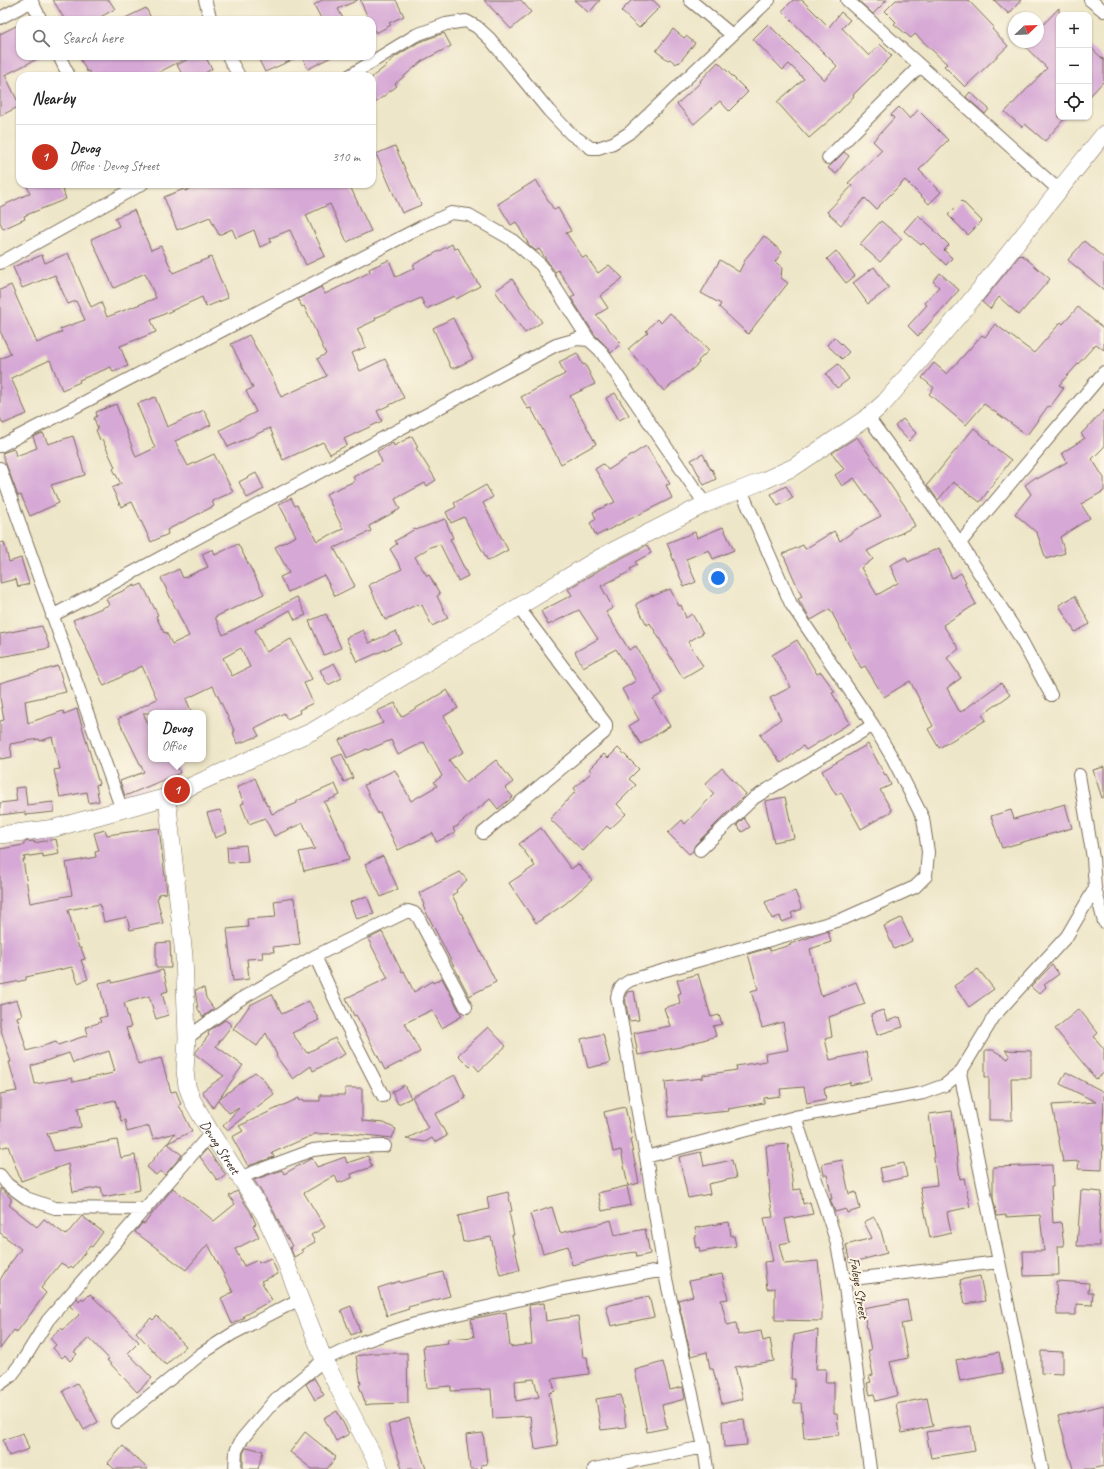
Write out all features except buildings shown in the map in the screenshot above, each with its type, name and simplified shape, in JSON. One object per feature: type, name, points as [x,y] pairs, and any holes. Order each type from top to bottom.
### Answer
[{"type":"street","points":[[205,0],[210,16]]},
{"type":"street","points":[[690,0],[732,35]]},
{"type":"street","points":[[376,60],[416,36],[446,24],[466,21],[477,27],[490,39],[536,97],[571,134],[591,148],[598,148],[613,143],[629,133],[769,0]]},
{"type":"street","points":[[847,0],[1060,191]]},
{"type":"street","points":[[1090,0],[1104,11]]},
{"type":"street","points":[[0,18],[32,1],[39,16]]},
{"type":"street","points":[[61,60],[66,72]]},
{"type":"street","points":[[230,60],[237,72]]},
{"type":"street","points":[[356,72],[376,60]]},
{"type":"street","points":[[828,158],[920,66]]},
{"type":"street","points":[[0,835],[55,828],[166,797],[312,731],[601,557],[705,504],[794,467],[868,417],[885,402],[1060,191],[1104,134]]},
{"type":"street","points":[[0,263],[124,188]]},
{"type":"street","points":[[0,446],[425,225],[451,213],[469,215],[511,239],[541,265],[589,340],[600,350],[705,504]]},
{"type":"street","points":[[52,616],[556,345],[577,339],[589,340]]},
{"type":"street","points":[[960,543],[1104,372]]},
{"type":"street","points":[[868,417],[960,543],[1018,634],[1051,695]]},
{"type":"street","points":[[0,468],[122,810]]},
{"type":"street","points":[[706,1469],[704,1447],[664,1270],[646,1157],[617,997],[619,989],[623,984],[631,980],[843,919],[915,888],[926,876],[928,852],[923,818],[893,759],[874,725],[791,604],[741,490]]},
{"type":"street","points":[[483,833],[604,733],[606,728],[606,724],[518,607]]},
{"type":"street","points":[[700,850],[754,798],[874,725]]},
{"type":"street","points":[[1079,775],[1093,858],[1095,888],[1104,922]]},
{"type":"street","name":"Devog Street","points":[[166,797],[184,956],[187,1038],[185,1071],[187,1086],[192,1100],[211,1133],[264,1214],[282,1253],[324,1360],[380,1469]]},
{"type":"street","points":[[646,1157],[795,1117],[923,1093],[945,1085],[960,1073],[996,1015],[1067,936],[1095,888]]},
{"type":"street","points":[[187,1038],[239,1000],[315,956],[408,911],[414,913],[418,917],[466,1007]]},
{"type":"street","points":[[315,956],[346,1024],[383,1096]]},
{"type":"street","points":[[960,1073],[1042,1469]]},
{"type":"street","name":"Faleye Street","points":[[795,1117],[836,1240],[844,1280],[870,1469]]},
{"type":"street","points":[[0,1384],[11,1376],[48,1320],[211,1133]]},
{"type":"street","points":[[241,1177],[313,1150],[338,1147],[384,1146]]},
{"type":"street","points":[[0,1175],[7,1184],[26,1198],[55,1208],[146,1208]]},
{"type":"street","points":[[844,1280],[999,1262]]},
{"type":"street","points":[[235,1469],[236,1451],[242,1439],[275,1400],[324,1360],[362,1342],[415,1324],[564,1289],[664,1270]]},
{"type":"street","points":[[117,1422],[201,1354],[232,1334],[300,1299]]},
{"type":"street","points":[[594,1469],[704,1447]]},
{"type":"place","name":"Devog","points":[[177,790]]}]
